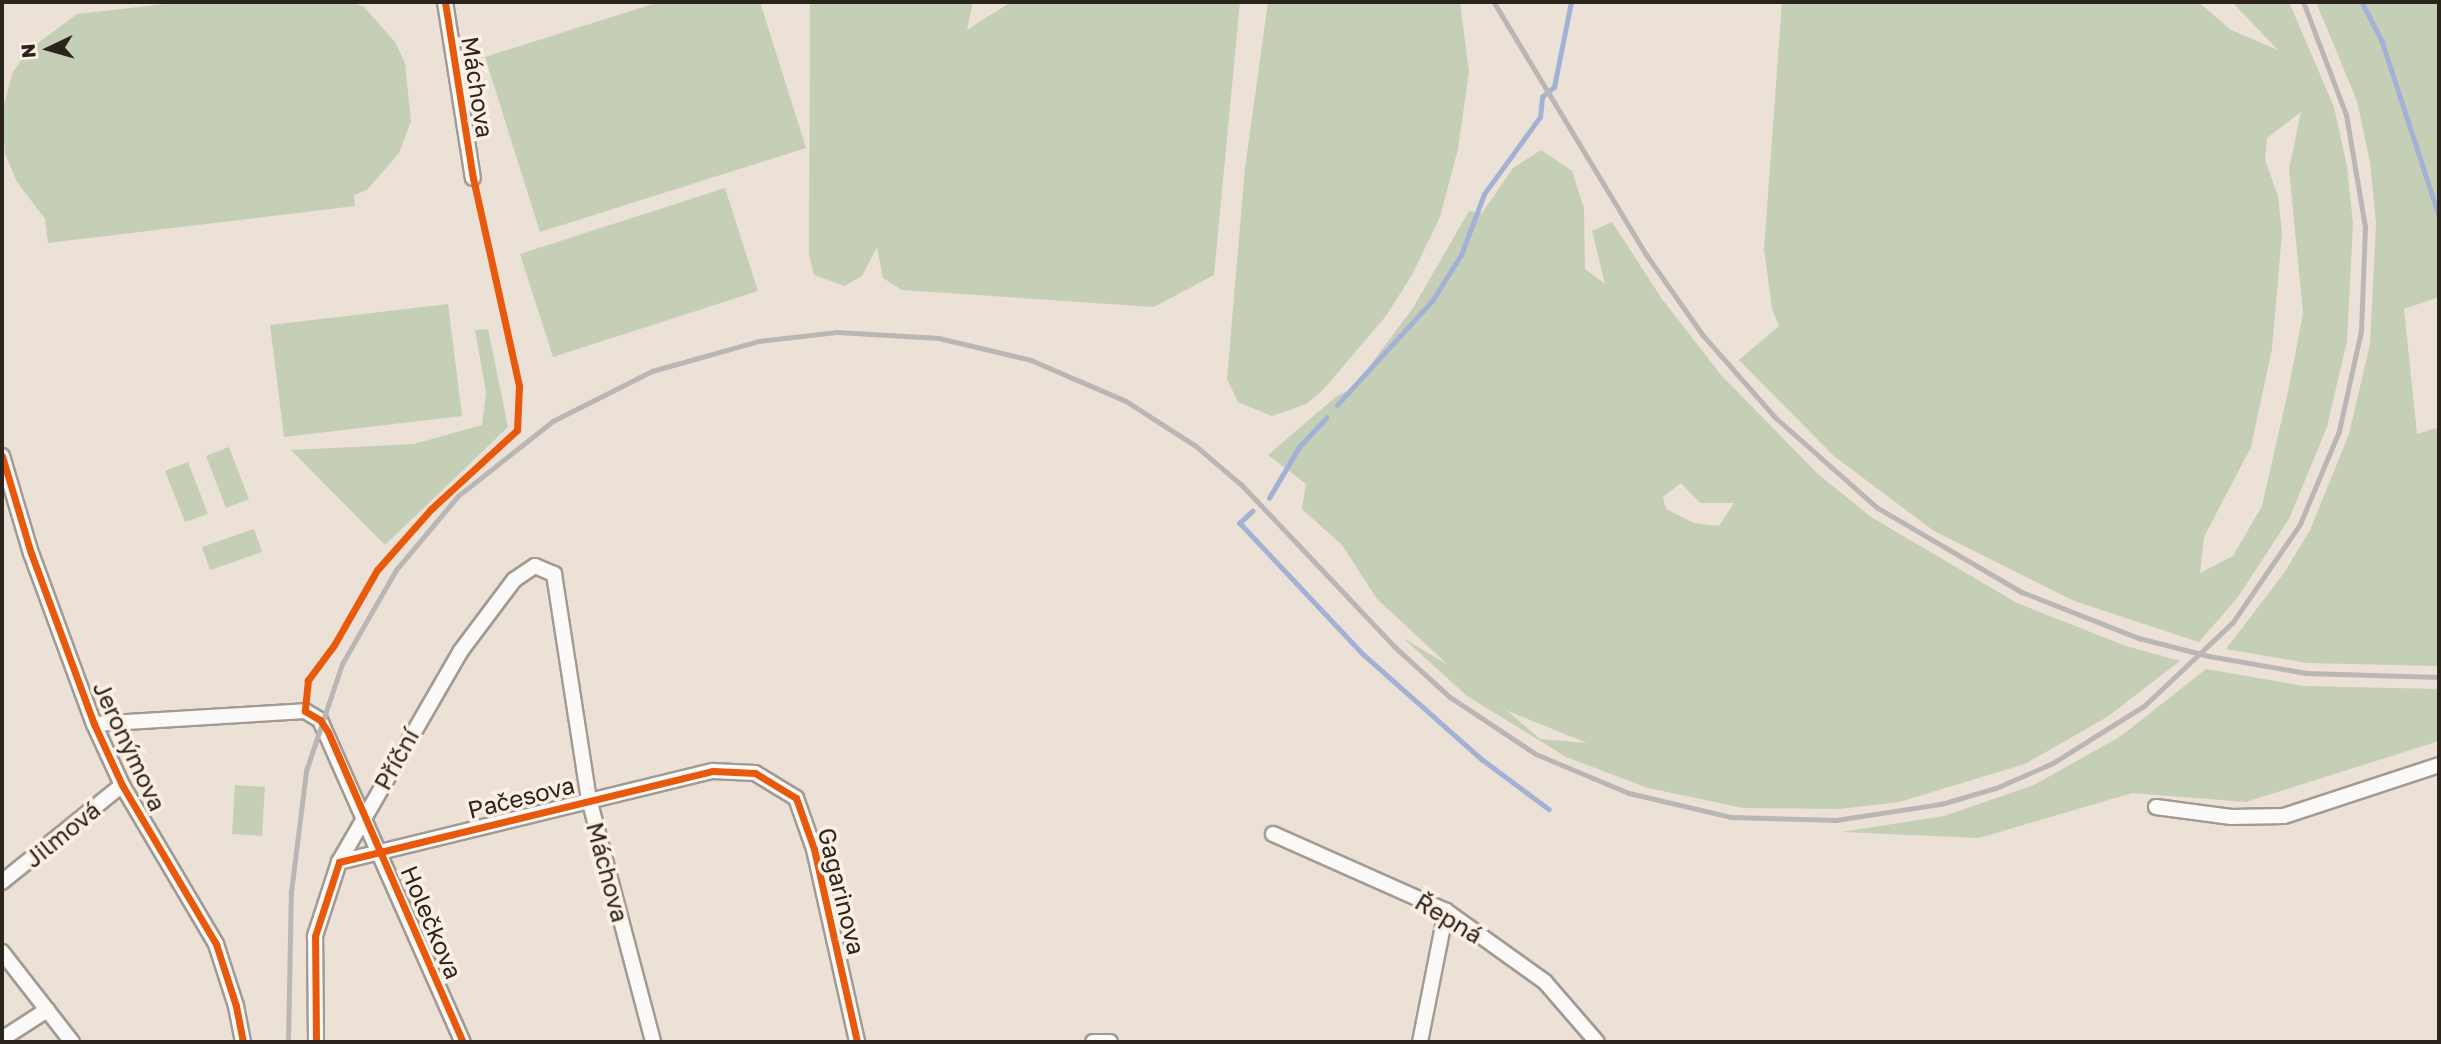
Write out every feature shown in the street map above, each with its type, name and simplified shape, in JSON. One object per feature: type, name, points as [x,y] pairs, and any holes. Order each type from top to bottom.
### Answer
[{"type":"street","name":"Máchova","points":[[445,2],[473,178]]},
{"type":"street","name":"Jeronýmova","points":[[2,456],[31,553],[94,724],[122,785],[216,944],[236,1006],[243,1042]]},
{"type":"street","name":"Příční","points":[[316,1042],[316,936],[339,862],[460,652],[514,580],[535,566],[554,574]]},
{"type":"street","name":"Máchova","points":[[554,574],[589,800],[653,1042]]},
{"type":"street","name":"Holečkova","points":[[94,724],[305,711],[328,733],[463,1042]]},
{"type":"street","points":[[2157,807],[2231,817],[2284,816],[2439,765]]},
{"type":"street","name":"Pačesova","points":[[339,862],[713,771]]},
{"type":"street","name":"Gagarinova","points":[[713,771],[755,773],[796,798],[814,849],[856,1042]]},
{"type":"street","name":"Jilmová","points":[[2,882],[122,785]]},
{"type":"street","name":"Řepná","points":[[1273,834],[1446,911],[1545,982],[1597,1042]]},
{"type":"street","points":[[1420,1042],[1446,911]]},
{"type":"street","points":[[2,952],[72,1042]]},
{"type":"street","points":[[2,1039],[47,1010]]},
{"type":"street","points":[[1093,1042],[1110,1042]]},
{"type":"green space","points":[[183,2],[352,2],[364,7],[395,42],[405,63],[411,121],[399,153],[367,190],[354,195],[355,206],[48,243],[45,219],[17,182],[5,154],[2,112],[12,74],[26,52],[77,14]]},
{"type":"green space","points":[[659,2],[760,2],[806,148],[540,232],[485,57]]},
{"type":"green space","points":[[810,2],[973,2],[967,30],[1011,2],[1240,2],[1214,275],[1154,307],[902,290],[883,278],[877,247],[862,276],[844,286],[814,275],[809,254]]},
{"type":"green space","points":[[1268,2],[1460,2],[1469,72],[1458,149],[1440,217],[1412,275],[1386,316],[1322,391],[1306,404],[1272,416],[1238,402],[1227,379],[1245,168]]},
{"type":"green space","points":[[1782,2],[2198,2],[2231,30],[2278,50],[2232,2],[2289,2],[2334,107],[2347,166],[2353,224],[2347,341],[2327,427],[2289,519],[2238,597],[2199,642],[2074,601],[1934,531],[1834,456],[1739,360],[1779,326],[1772,309],[1764,249]],"holes":[[[2301,112],[2289,169],[2303,313],[2288,392],[2262,506],[2233,556],[2200,573],[2204,537],[2251,447],[2272,349],[2282,233],[2278,196],[2265,160],[2267,138]]]},
{"type":"green space","points":[[2316,2],[2439,2],[2439,297],[2404,309],[2417,434],[2439,427],[2439,666],[2307,663],[2226,649],[2284,573],[2310,530],[2349,434],[2370,344],[2376,223],[2370,162],[2357,101]]},
{"type":"green space","points":[[1541,150],[1572,171],[1584,208],[1585,269],[1605,284],[1592,231],[1612,222],[1662,299],[1721,375],[1818,474],[1871,517],[2017,603],[2126,646],[2180,661],[2107,717],[2025,764],[1899,802],[1840,809],[1743,808],[1648,788],[1566,757],[1467,696],[1403,638],[1448,665],[1377,599],[1342,545],[1302,509],[1306,484],[1268,455],[1337,396],[1353,388],[1413,308],[1469,211],[1482,213],[1513,168]],"holes":[[[1681,483],[1700,503],[1734,503],[1719,526],[1694,523],[1666,509],[1663,497]],[[1499,704],[1508,711],[1587,743],[1540,739]]]},
{"type":"green space","points":[[725,188],[758,291],[553,357],[520,254]]},
{"type":"green space","points":[[448,304],[462,416],[284,437],[270,325]]},
{"type":"green space","points":[[488,329],[508,427],[385,545],[291,450],[414,444],[482,425],[486,392],[475,330]]},
{"type":"green space","points":[[229,447],[249,499],[226,508],[206,456]]},
{"type":"green space","points":[[188,462],[208,514],[185,522],[165,471]]},
{"type":"green space","points":[[254,529],[262,552],[210,570],[202,547]]},
{"type":"green space","points":[[2206,669],[2304,686],[2439,689],[2439,741],[2246,802],[2132,793],[1979,838],[1841,832],[1944,816],[2034,785],[2121,736]]},
{"type":"green space","points":[[235,785],[265,787],[262,836],[232,834]]},
{"type":"waterway","points":[[1337,405],[1432,301],[1461,255],[1484,194],[1540,117],[1542,97],[1554,87],[1571,2]]},
{"type":"waterway","points":[[2362,2],[2382,41],[2439,215]]},
{"type":"waterway","points":[[1269,498],[1299,447],[1326,418]]},
{"type":"waterway","points":[[1253,511],[1240,523],[1363,654],[1483,760],[1549,809]]},
{"type":"railway","points":[[1494,2],[1646,254],[1703,335],[1775,417],[1878,508],[2022,592],[2139,638],[2209,656],[2306,673],[2439,677]]},
{"type":"railway","points":[[288,1042],[291,892],[306,771],[342,664],[396,570],[458,496],[553,421],[652,371],[759,341],[837,332],[939,338],[1031,360],[1126,401],[1196,446],[1242,485],[1394,646],[1450,697],[1536,754],[1629,793],[1731,817],[1836,820],[1941,804],[1996,788],[2053,763],[2144,706],[2233,622],[2300,524],[2339,431],[2361,331],[2365,227],[2346,115],[2303,2]]},
{"type":"cycle path","points":[[445,2],[473,178],[519,386],[517,430],[431,509],[377,570],[334,645],[308,680],[305,711],[320,720],[328,732],[463,1042]]},
{"type":"cycle path","points":[[2,456],[31,553],[94,724],[122,785],[216,944],[236,1006],[243,1042]]},
{"type":"cycle path","points":[[316,1042],[315,936],[339,862],[713,771],[755,773],[796,798],[814,849],[857,1042]]}]
